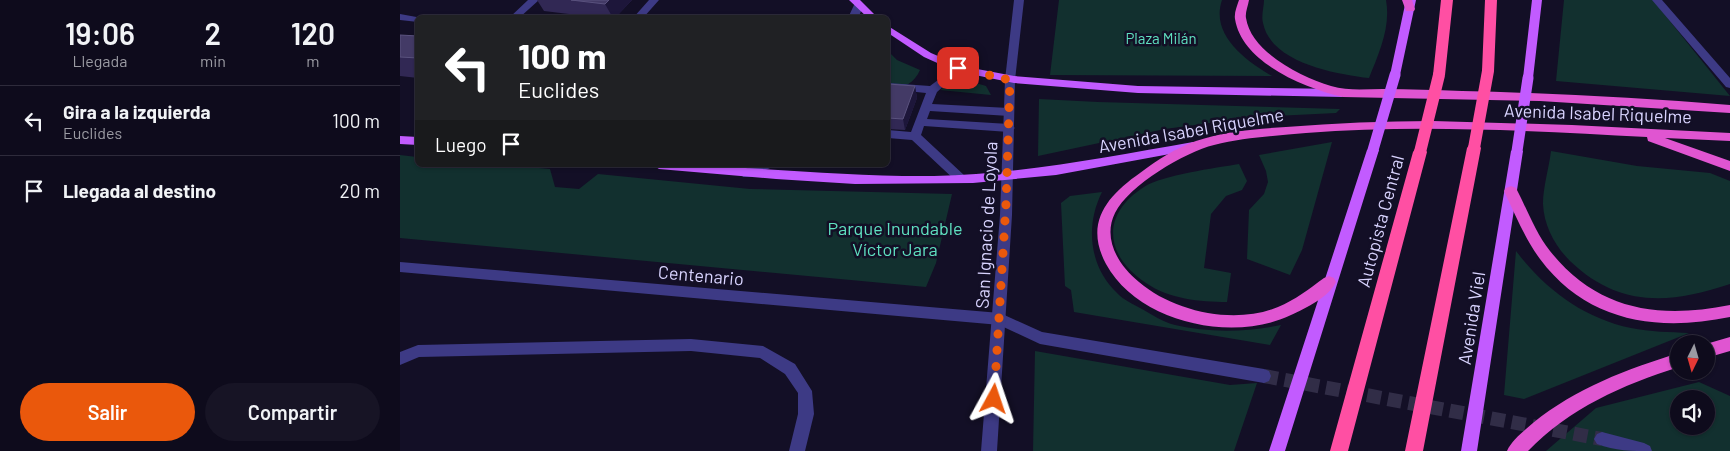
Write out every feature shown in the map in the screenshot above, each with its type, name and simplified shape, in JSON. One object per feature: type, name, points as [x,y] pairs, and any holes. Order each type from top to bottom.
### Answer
[{"type":"highway","points":[[1244,0],[1240,14],[1243,26],[1248,38],[1264,55],[1279,66],[1300,77],[1343,93]]},
{"type":"highway","name":"Autopista Central","points":[[1339,451],[1439,75],[1447,0]]},
{"type":"highway","points":[[1414,451],[1488,70],[1491,0]]},
{"type":"highway","name":"Avenida Isabel Riquelme","points":[[1343,93],[1516,96],[1730,109]]},
{"type":"highway","name":"Avenida Isabel Riquelme","points":[[1198,145],[1264,133],[1354,125],[1506,127],[1730,137]]},
{"type":"highway","points":[[1629,131],[1690,150],[1730,166]]},
{"type":"highway","points":[[1198,145],[1153,170],[1118,198],[1107,214],[1102,232],[1105,248],[1113,264],[1125,279],[1146,296],[1169,308],[1194,316],[1233,321],[1264,319],[1286,312],[1312,297],[1329,282]]},
{"type":"highway","points":[[1511,191],[1530,231],[1546,256],[1568,280],[1594,299],[1624,311],[1654,318],[1685,319],[1730,311]]},
{"type":"highway","points":[[1715,348],[1730,344]]},
{"type":"highway","points":[[1516,451],[1540,427],[1576,401],[1610,384],[1670,363]]},
{"type":"main road","name":"Avenida Viel","points":[[1469,451],[1511,191],[1528,78],[1537,0]]},
{"type":"main road","points":[[856,2],[871,15]]},
{"type":"main road","points":[[1277,451],[1329,282],[1396,76],[1409,3]]},
{"type":"main road","name":"Avenida Isabel Riquelme","points":[[890,31],[912,48],[958,68],[1010,80],[1144,89],[1343,93]]},
{"type":"main road","points":[[400,140],[415,142]]},
{"type":"main road","name":"Avenida Isabel Riquelme","points":[[679,167],[747,174],[862,180],[960,179],[1008,176],[1087,165],[1198,145]]},
{"type":"street","points":[[517,15],[534,0]]},
{"type":"street","points":[[640,15],[654,0]]},
{"type":"street","name":"San Ignacio de Loyola","points":[[989,451],[1000,319],[1008,176],[1010,80],[1018,0]]},
{"type":"street","points":[[1657,0],[1730,85]]},
{"type":"street","points":[[854,15],[856,2]]},
{"type":"street","points":[[400,17],[415,19]]},
{"type":"street","points":[[915,136],[932,90],[958,68]]},
{"type":"street","points":[[890,86],[932,90]]},
{"type":"street","points":[[926,107],[1009,112]]},
{"type":"street","points":[[921,122],[1009,128]]},
{"type":"street","points":[[890,134],[915,136],[960,179]]},
{"type":"street","points":[[747,174],[762,167]]},
{"type":"street","name":"Centenario","points":[[400,267],[1000,319]]},
{"type":"street","points":[[1000,319],[1040,338],[1264,376]]},
{"type":"street","points":[[400,359],[418,351],[692,345],[762,352],[790,369],[804,391],[806,414],[797,451]]},
{"type":"street","points":[[1602,439],[1644,451]]},
{"type":"green space","name":"Plaza Milán","points":[[1059,0],[1222,0],[1221,25],[1233,46],[1252,63],[1272,76],[1050,75]]},
{"type":"green space","points":[[1264,0],[1386,0],[1387,20],[1385,30],[1369,78],[1340,73],[1307,64],[1291,57],[1278,48],[1268,37],[1263,23]]},
{"type":"green space","points":[[1564,0],[1653,0],[1730,96],[1556,81]]},
{"type":"green space","points":[[890,53],[897,60],[920,70],[911,82],[898,88],[890,88]]},
{"type":"green space","points":[[958,80],[986,86],[991,95],[940,90]]},
{"type":"green space","points":[[1039,99],[1340,109],[1336,113],[1254,117],[1165,129],[1038,156]]},
{"type":"green space","points":[[1332,142],[1302,250],[1290,275],[1247,259],[1249,210],[1264,194],[1268,182],[1266,171],[1259,155]]},
{"type":"green space","points":[[1551,151],[1637,166],[1710,173],[1730,181],[1730,284],[1687,295],[1646,298],[1626,294],[1607,287],[1588,276],[1570,261],[1560,249],[1548,228],[1543,198]]},
{"type":"green space","name":"Parque Inundable Víctor Jara","points":[[400,155],[415,157],[415,167],[528,167],[550,169],[555,187],[579,189],[598,174],[750,189],[952,194],[936,263],[926,287],[400,238]]},
{"type":"green space","points":[[1239,164],[1247,181],[1242,190],[1226,196],[1211,214],[1204,268],[1231,273],[1227,302],[1196,300],[1165,293],[1146,283],[1132,272],[1122,261],[1113,235],[1114,223],[1120,210],[1130,198],[1144,187],[1163,179],[1190,172]]},
{"type":"green space","points":[[1102,192],[1093,218],[1093,246],[1101,271],[1108,283],[1118,294],[1162,320],[1188,328],[1228,331],[1281,325],[1270,345],[1074,312],[1071,290],[1065,286],[1061,203],[1070,196]]},
{"type":"green space","points":[[1516,251],[1539,278],[1552,289],[1566,300],[1597,317],[1631,328],[1689,333],[1670,335],[1670,341],[1524,399],[1504,395]]},
{"type":"green space","points":[[1035,351],[1230,385],[1257,383],[1234,451],[1033,451]]},
{"type":"green space","points":[[1699,382],[1730,396],[1730,451],[1546,451],[1596,408]]},
{"type":"building","points":[[571,0],[609,0],[605,4]]},
{"type":"building","points":[[400,35],[415,36],[415,58],[400,57]]},
{"type":"building","points":[[890,84],[915,86],[903,119],[890,118]]},
{"type":"tunnel","points":[[1264,376],[1602,439]]},
{"type":"route","points":[[958,68],[1010,80],[1006,204],[994,399]]}]
